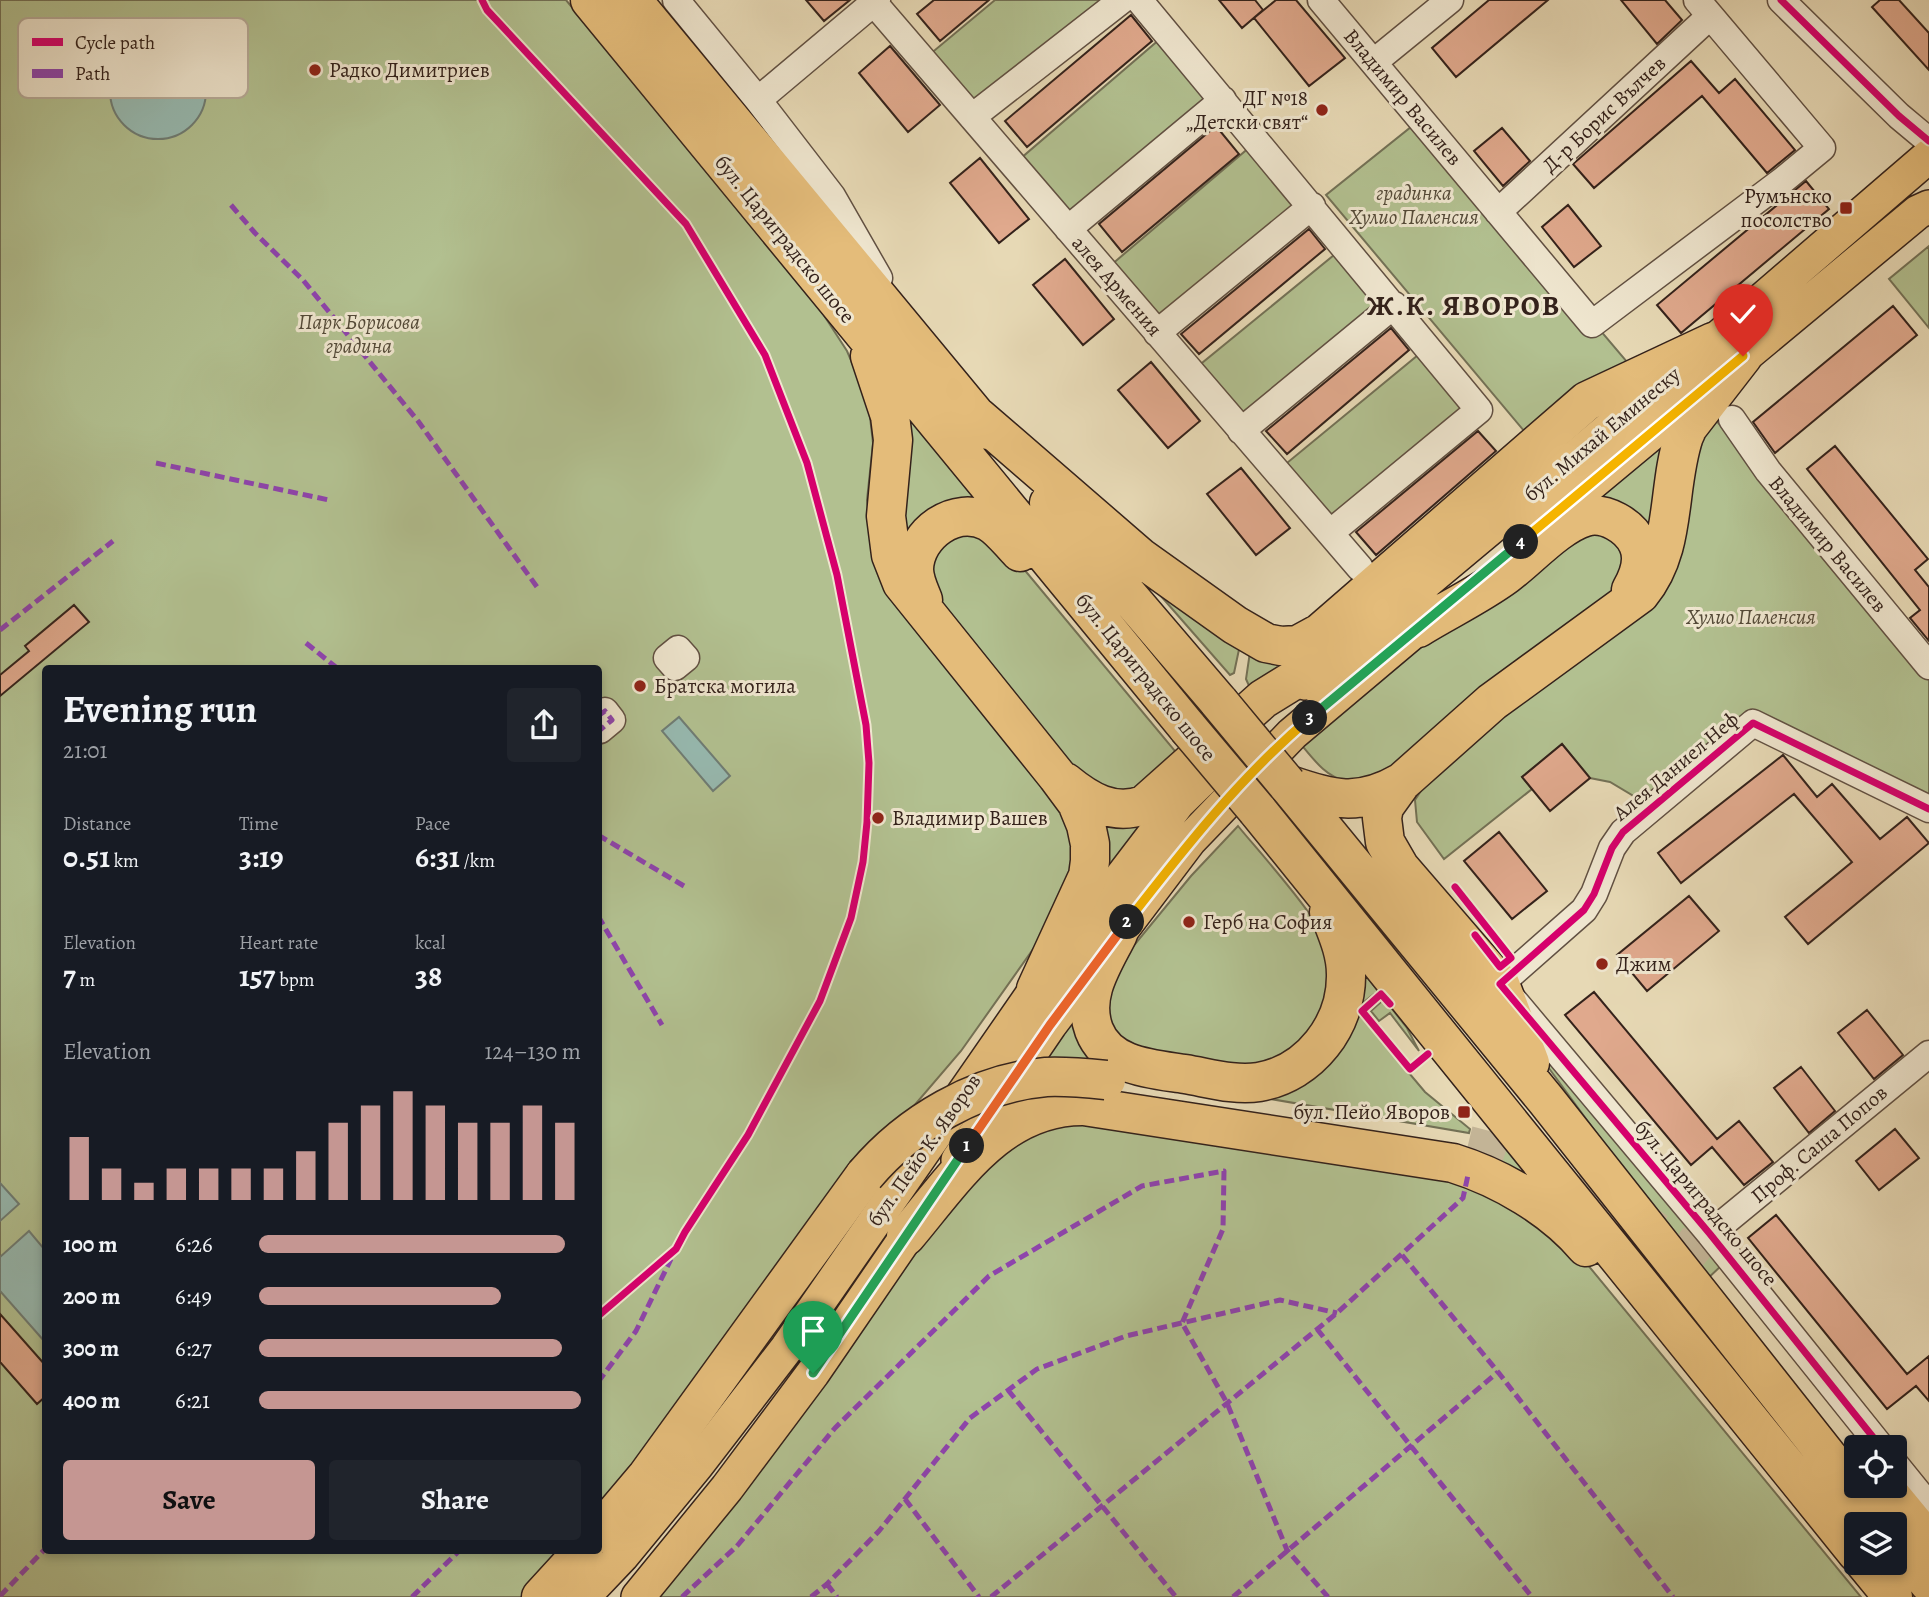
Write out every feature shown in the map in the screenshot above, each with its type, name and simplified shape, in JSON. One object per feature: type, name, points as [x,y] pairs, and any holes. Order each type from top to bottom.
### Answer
[{"type":"highway","name":"бул. Цариградско шосе","points":[[590,0],[1320,887],[1844,1537]]},
{"type":"highway","name":"бул. Цариградско шосе","points":[[632,0],[971,411],[1289,782],[1546,1100],[1871,1512]]},
{"type":"highway","points":[[845,312],[870,357],[890,416],[893,440],[886,516],[891,555],[902,583],[1057,776],[1077,803],[1086,825],[1090,844],[1088,876],[1036,989]]},
{"type":"highway","points":[[971,411],[1164,576],[1266,643],[1289,646],[1304,643],[1320,633],[1587,401],[1728,349]]},
{"type":"highway","points":[[1289,782],[1342,799],[1360,799],[1385,792],[1402,782],[1492,702],[1640,594],[1652,579],[1666,540],[1684,436],[1728,349]]},
{"type":"highway","points":[[1418,628],[1505,576],[1566,527],[1592,515],[1619,523],[1630,531],[1640,547],[1639,575],[1627,596],[1610,616]]},
{"type":"highway","points":[[937,627],[918,589],[914,571],[916,556],[920,544],[928,534],[953,518],[980,518],[990,522],[1030,565],[1097,615]]},
{"type":"highway","points":[[1057,776],[1085,799],[1110,808],[1134,808],[1144,805],[1263,699],[1297,678],[1324,666]]},
{"type":"highway","points":[[1289,782],[1400,868]]},
{"type":"highway","points":[[1402,782],[1384,807],[1382,818],[1385,842],[1400,868],[1500,984],[1546,1100]]},
{"type":"highway","points":[[1118,934],[1095,980],[1090,1002],[1093,1028],[1109,1051],[1139,1067],[1235,1083],[1259,1082],[1299,1066],[1315,1053],[1335,1023],[1342,1006],[1346,974],[1344,951],[1320,887]]},
{"type":"highway","points":[[602,1529],[648,1476],[865,1175],[883,1154],[907,1134],[965,1100],[985,1092],[1045,1077],[1106,1080],[1468,1145]]},
{"type":"highway","points":[[906,1236],[991,1140],[1017,1122],[1055,1107],[1100,1107],[1429,1159],[1470,1168],[1491,1177],[1541,1207],[1577,1237],[1619,1286],[1709,1369]]},
{"type":"highway","points":[[1712,1274],[1844,1437]]},
{"type":"highway","points":[[1893,1498],[1929,1542]]},
{"type":"highway","points":[[541,1597],[580,1554]]},
{"type":"highway","points":[[1907,1556],[1929,1583]]},
{"type":"highway","points":[[1875,1575],[1893,1597]]},
{"type":"main road","name":"бул. Михай Еминеску","points":[[1289,782],[1307,720],[1418,628],[1728,349],[1929,156]]},
{"type":"main road","name":"бул. Михай Еминеску","points":[[1274,712],[1324,666],[1728,349],[1929,206]]},
{"type":"main road","name":"бул. Пейо К. Яворов","points":[[583,1597],[622,1556],[689,1475],[787,1348],[1036,989],[1178,803],[1274,712]]},
{"type":"main road","name":"бул. Пейо К. Яворов","points":[[638,1597],[711,1508],[813,1373],[1037,1044],[1190,841],[1289,782]]},
{"type":"street","name":"бул. Цариградско шосе","points":[[677,0],[832,196],[918,346]]},
{"type":"street","points":[[972,117],[1122,0]]},
{"type":"street","points":[[1139,0],[1479,410],[1330,533]]},
{"type":"street","name":"Владимир Василев","points":[[1321,0],[1592,324],[1822,148],[1703,8]]},
{"type":"street","points":[[1374,62],[1450,0]]},
{"type":"street","points":[[758,100],[876,1]]},
{"type":"street","name":"алея Армения","points":[[876,1],[972,117],[1360,568]]},
{"type":"street","points":[[1788,2],[1899,116],[1929,141]]},
{"type":"street","name":"Д-р Борис Вълчев","points":[[1498,212],[1703,8]]},
{"type":"street","points":[[1068,229],[1223,100]]},
{"type":"street","points":[[1157,333],[1312,206]]},
{"type":"street","points":[[1241,431],[1394,305]]},
{"type":"street","name":"Владимир Василев","points":[[1731,419],[1768,471],[1929,666]]},
{"type":"street","points":[[602,713],[605,711],[612,720],[602,728]]},
{"type":"street","name":"Алея Даниел Неф","points":[[1500,984],[1584,910],[1594,894],[1612,848],[1623,832],[1753,723],[1929,809]]},
{"type":"street","name":"бул. Цариградско шосе","points":[[1500,984],[1710,1234],[1871,1435]]},
{"type":"street","name":"Проф. Саша Попов","points":[[1710,1234],[1929,1054]]},
{"type":"street","points":[[1907,1479],[1929,1506]]},
{"type":"green space","name":"Парк Борисова градина","points":[[0,0],[566,0],[814,300],[847,351],[868,400],[873,443],[867,500],[873,552],[1025,754],[1072,827],[1072,868],[1058,914],[961,1051],[877,1149],[602,1512],[602,665],[42,665],[42,1554],[564,1554],[525,1597],[0,1597]]},
{"type":"green space","points":[[995,0],[1122,0],[972,117],[923,60]]},
{"type":"green space","points":[[1167,33],[1223,100],[1068,229],[1013,165]]},
{"type":"green space","name":"градинка Хулио Паленсия","points":[[1421,119],[1628,363],[1530,438],[1326,195]]},
{"type":"green space","points":[[1257,141],[1312,206],[1157,333],[1104,271]]},
{"type":"green space","points":[[1345,246],[1394,305],[1241,431],[1191,372]]},
{"type":"green space","points":[[1929,246],[1929,328],[1889,279]]},
{"type":"green space","points":[[1429,346],[1479,410],[1330,533],[1276,472]]},
{"type":"green space","points":[[896,400],[981,505],[907,545]]},
{"type":"green space","name":"Хулио Паленсия","points":[[1711,414],[1929,680],[1929,800],[1749,716],[1642,801],[1610,782],[1590,778],[1562,744],[1522,777],[1532,789],[1444,859],[1417,822],[1415,800],[1428,780],[1530,692],[1640,608],[1687,461]]},
{"type":"green space","points":[[1670,429],[1656,543],[1593,501]]},
{"type":"green space","points":[[1611,529],[1631,577],[1379,777],[1353,781],[1331,775],[1319,766],[1299,742],[1397,664],[1467,615],[1566,533]]},
{"type":"green space","points":[[948,533],[998,538],[1180,757],[1134,795],[1116,796],[1080,777],[938,607],[926,564]]},
{"type":"green space","points":[[1153,587],[1241,640],[1234,673],[1230,675]]},
{"type":"green space","points":[[1251,645],[1309,651],[1250,688],[1246,679]]},
{"type":"green space","points":[[1096,819],[1145,820],[1108,869]]},
{"type":"green space","points":[[1238,826],[1310,914],[1331,950],[1332,972],[1314,1037],[1252,1071],[1125,1050],[1100,1007],[1112,972],[1191,876]]},
{"type":"green space","points":[[1360,968],[1407,1028],[1419,1051],[1390,1013],[1379,1021],[1371,1011],[1381,1002],[1374,994],[1355,1009],[1425,1092],[1470,1129],[1469,1133],[1090,1068],[1039,1068],[1076,1012],[1084,1034],[1259,1092]]},
{"type":"green space","points":[[1546,1047],[1722,1265],[1705,1281],[1548,1067]]},
{"type":"green space","points":[[1072,1115],[1453,1175],[1564,1236],[1861,1597],[654,1597],[981,1160]]},
{"type":"green space","points":[[1494,1133],[1546,1192],[1476,1162],[1482,1142]]},
{"type":"water","points":[[205,98],[198,118],[192,125],[176,135],[158,139],[131,131],[118,118],[111,100]]},
{"type":"water","points":[[679,717],[730,776],[713,791],[662,731]]},
{"type":"water","points":[[0,1183],[19,1204],[0,1221]]},
{"type":"water","points":[[29,1231],[42,1246],[42,1339],[0,1291],[0,1257]]},
{"type":"building","points":[[806,0],[850,0],[824,21]]},
{"type":"building","points":[[934,0],[989,0],[940,41],[917,14]]},
{"type":"building","points":[[1219,0],[1255,0],[1263,10],[1242,28]]},
{"type":"building","points":[[1276,0],[1296,0],[1345,58],[1309,86],[1254,18]]},
{"type":"building","points":[[1489,0],[1548,0],[1456,77],[1432,48]]},
{"type":"building","points":[[1621,0],[1665,0],[1682,20],[1657,44]]},
{"type":"building","points":[[1880,0],[1899,0],[1929,33],[1929,70],[1872,7]]},
{"type":"building","points":[[1131,15],[1152,41],[1027,147],[1005,121]]},
{"type":"building","points":[[890,46],[940,105],[908,132],[859,73]]},
{"type":"building","points":[[1691,61],[1719,93],[1735,79],[1795,150],[1767,173],[1702,96],[1594,188],[1573,164]]},
{"type":"building","points":[[1216,126],[1239,154],[1122,252],[1099,224]]},
{"type":"building","points":[[1502,128],[1530,161],[1503,186],[1474,151]]},
{"type":"building","points":[[980,158],[1029,219],[999,243],[950,183]]},
{"type":"building","points":[[1806,181],[1829,209],[1681,333],[1657,305]]},
{"type":"building","points":[[1568,205],[1601,246],[1574,267],[1542,227]]},
{"type":"building","points":[[1309,229],[1325,249],[1199,354],[1181,334]]},
{"type":"building","points":[[1065,259],[1114,319],[1083,345],[1033,285]]},
{"type":"building","points":[[1893,306],[1917,335],[1775,453],[1753,422]]},
{"type":"building","points":[[1391,328],[1409,350],[1287,454],[1266,431]]},
{"type":"building","points":[[1151,362],[1200,421],[1168,448],[1118,390]]},
{"type":"building","points":[[1478,431],[1496,451],[1376,555],[1356,532]]},
{"type":"building","points":[[1835,446],[1928,559],[1915,570],[1929,587],[1929,641],[1910,618],[1920,610],[1807,469]]},
{"type":"building","points":[[1241,468],[1290,528],[1256,555],[1207,494]]},
{"type":"building","points":[[74,605],[89,622],[0,696],[0,675],[29,651],[25,646]]},
{"type":"building","points":[[1562,744],[1590,778],[1550,811],[1522,777]]},
{"type":"building","points":[[1783,755],[1817,797],[1832,784],[1880,839],[1907,817],[1929,843],[1808,944],[1785,917],[1852,862],[1794,794],[1681,883],[1658,853]]},
{"type":"building","points":[[1499,832],[1547,891],[1512,919],[1464,861]]},
{"type":"building","points":[[1689,896],[1719,931],[1647,991],[1617,955]]},
{"type":"building","points":[[1594,992],[1717,1139],[1739,1121],[1773,1162],[1744,1185],[1712,1147],[1691,1165],[1565,1015]]},
{"type":"building","points":[[1867,1010],[1903,1055],[1874,1079],[1838,1033]]},
{"type":"building","points":[[1801,1067],[1835,1111],[1809,1133],[1774,1088]]},
{"type":"building","points":[[1895,1129],[1919,1158],[1879,1190],[1856,1161]]},
{"type":"building","points":[[1776,1215],[1907,1374],[1929,1356],[1929,1401],[1916,1386],[1887,1409],[1748,1238]]},
{"type":"building","points":[[0,1314],[42,1361],[42,1400],[37,1404],[0,1362]]},
{"type":"tunnel","points":[[1468,1145],[1534,1166],[1598,1195],[1658,1232],[1712,1274]]},
{"type":"marked path","points":[[231,205],[303,280],[418,421],[537,587]]},
{"type":"marked path","points":[[156,463],[329,500]]},
{"type":"marked path","points":[[0,630],[113,541]]},
{"type":"marked path","points":[[306,643],[333,665]]},
{"type":"marked path","points":[[602,713],[605,711],[612,720],[602,728]]},
{"type":"marked path","points":[[602,837],[684,886]]},
{"type":"marked path","points":[[602,923],[662,1025]]},
{"type":"marked path","points":[[682,1597],[737,1546],[835,1428],[989,1276],[1142,1186],[1224,1171],[1223,1229],[1182,1323],[1227,1403],[1287,1550],[1328,1597]]},
{"type":"marked path","points":[[991,1597],[1337,1313],[1463,1198],[1468,1175]]},
{"type":"marked path","points":[[1402,1255],[1498,1372],[1673,1597]]},
{"type":"marked path","points":[[602,1377],[636,1331],[671,1259]]},
{"type":"marked path","points":[[811,1597],[879,1531],[970,1418],[1037,1369],[1126,1336],[1280,1300],[1337,1313]]},
{"type":"marked path","points":[[1317,1329],[1532,1597]]},
{"type":"marked path","points":[[1233,1597],[1498,1372]]},
{"type":"marked path","points":[[1008,1390],[1176,1597]]},
{"type":"marked path","points":[[905,1499],[979,1597]]},
{"type":"marked path","points":[[0,1596],[42,1552]]},
{"type":"marked path","points":[[412,1597],[456,1554]]},
{"type":"marked path","points":[[827,1584],[837,1597]]},
{"type":"cycle path","points":[[482,0],[487,10],[686,224],[765,355],[807,463],[837,575],[866,725],[869,763],[863,862],[851,918],[820,1001],[748,1135],[676,1249],[602,1313]]},
{"type":"cycle path","points":[[1781,0],[1899,116],[1929,141]]},
{"type":"cycle path","points":[[1871,1435],[1710,1234],[1500,984],[1584,910],[1594,894],[1612,848],[1623,832],[1753,723],[1929,809]]},
{"type":"cycle path","points":[[1455,887],[1511,958],[1500,967],[1475,935]]},
{"type":"cycle path","points":[[1390,1004],[1381,994],[1362,1011],[1410,1069],[1428,1054]]},
{"type":"place","name":"Радко Димитриев","points":[[315,70]]},
{"type":"place","name":"ДГ №18 „Детски свят“","points":[[1322,110]]},
{"type":"place","name":"Румънско посолство","points":[[1846,208]]},
{"type":"place","name":"Братска могила","points":[[640,686]]},
{"type":"place","name":"Владимир Вашев","points":[[878,818]]},
{"type":"place","name":"Герб на София","points":[[1189,922]]},
{"type":"place","name":"Джим","points":[[1602,964]]},
{"type":"place","name":"бул. Пейо Яворов","points":[[1464,1112]]},
{"type":"district","name":"Ж.К. ЯВОРОВ","points":[[1464,306]]},
{"type":"route","points":[[813,1373],[1050,1025],[1190,841],[1221,806],[1307,720],[1743,356]]}]
